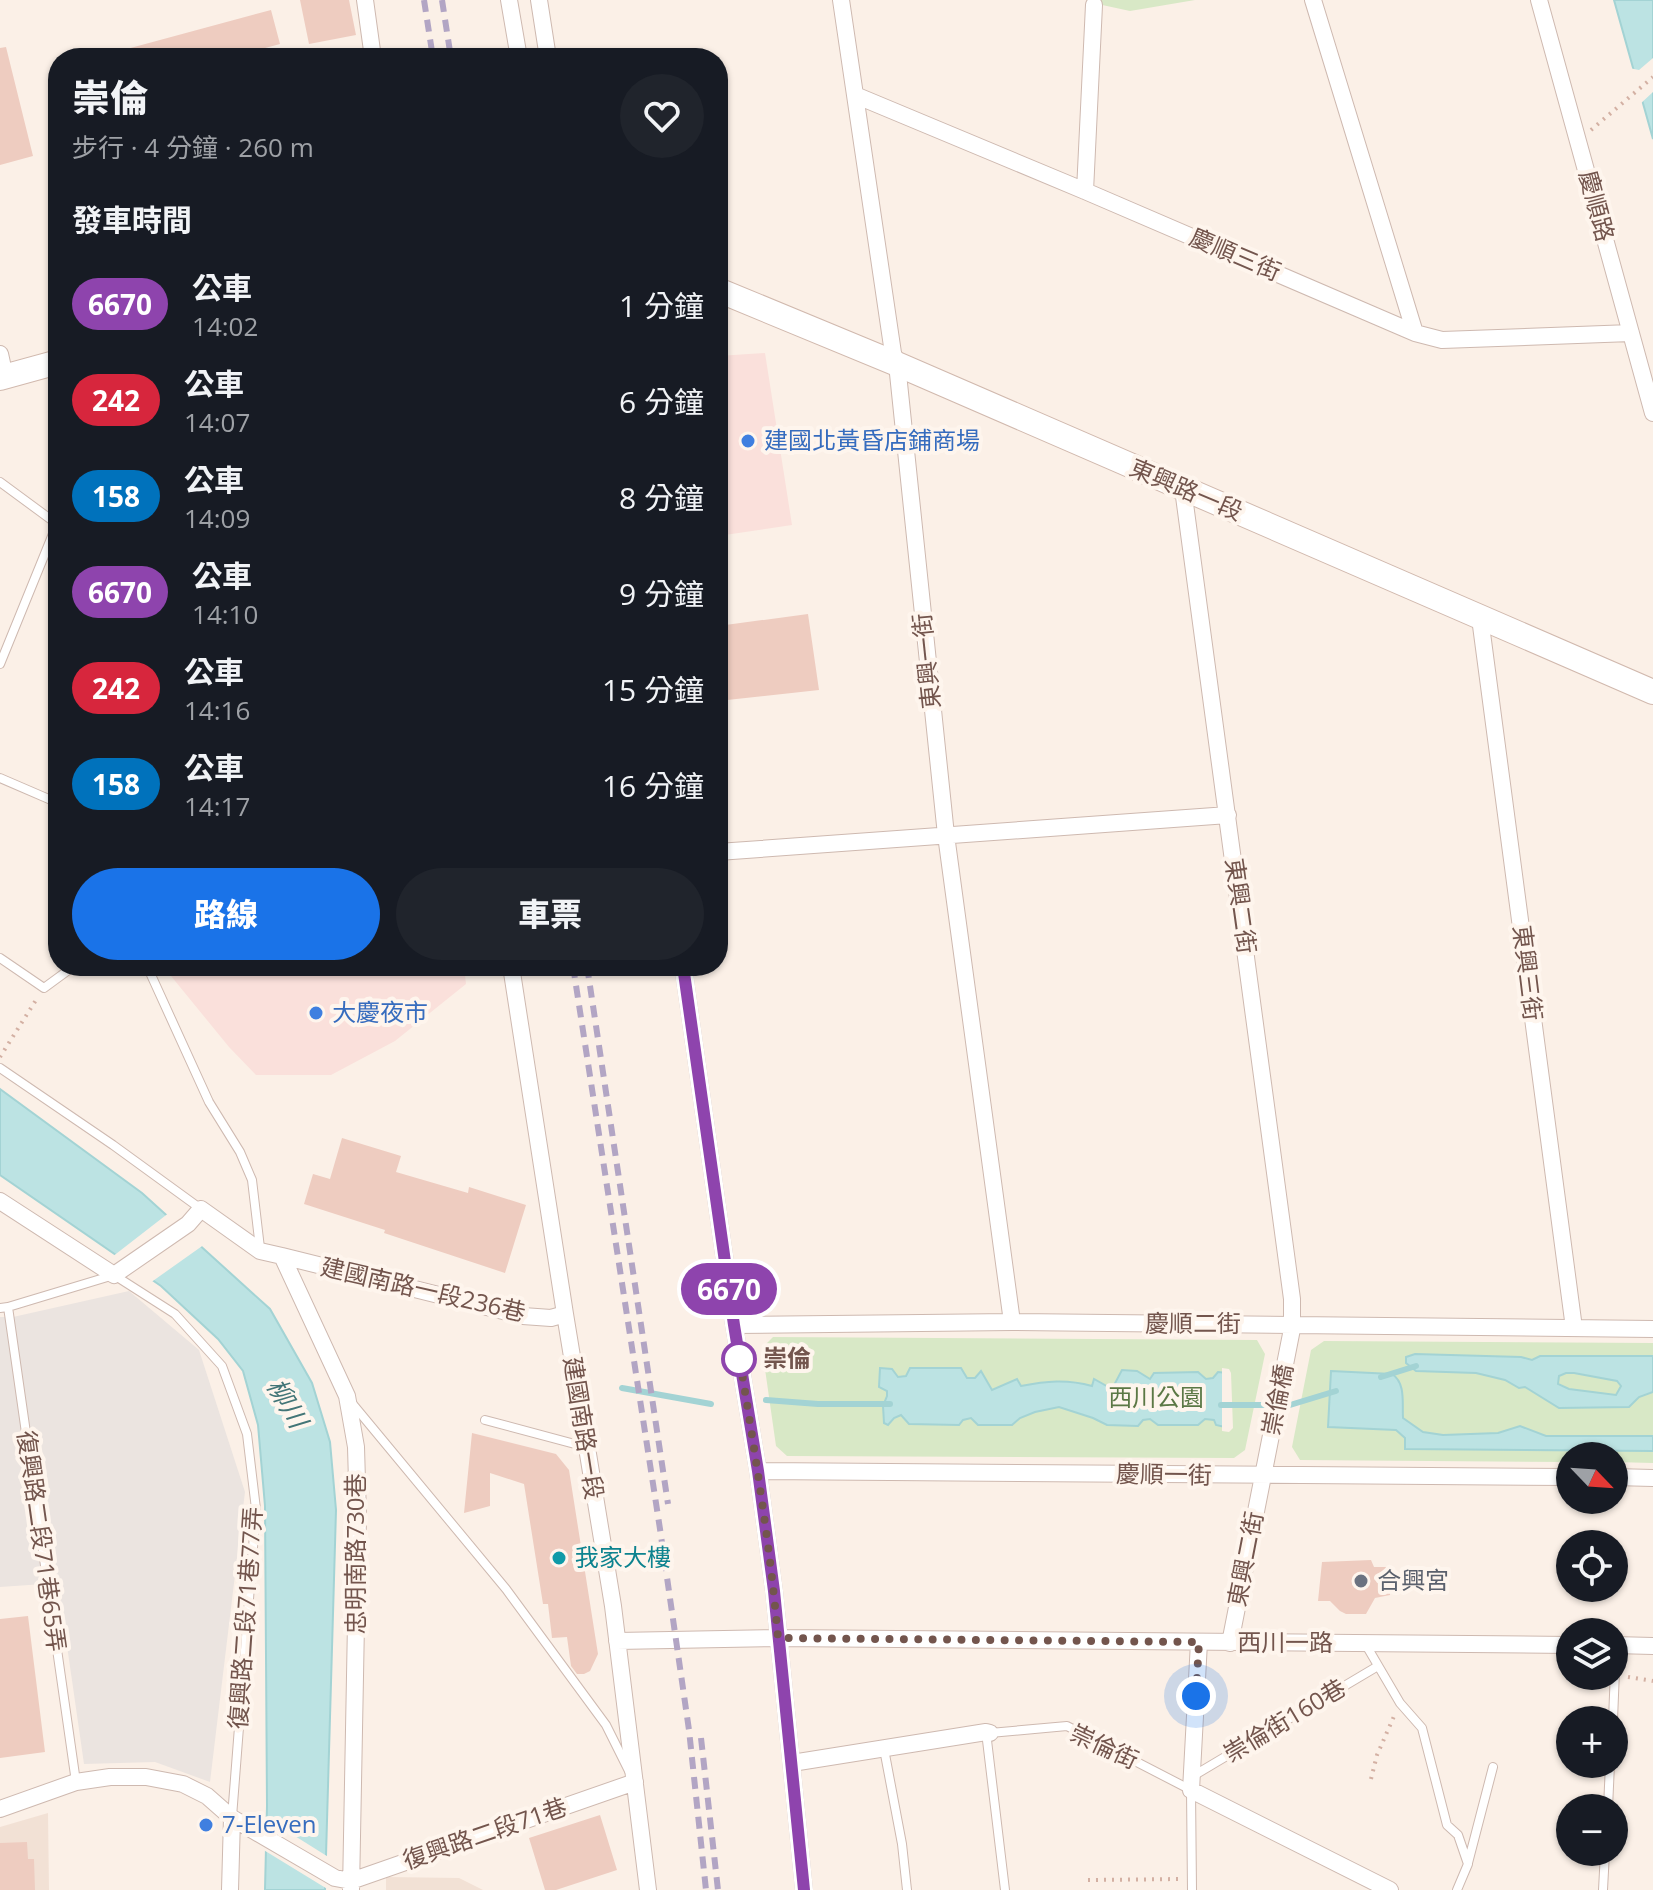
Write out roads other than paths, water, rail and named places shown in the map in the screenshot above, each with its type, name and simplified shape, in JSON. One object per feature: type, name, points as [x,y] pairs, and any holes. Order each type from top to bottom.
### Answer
[{"type":"street","points":[[365,0],[372,48]]},
{"type":"street","points":[[509,0],[517,48]]},
{"type":"street","points":[[539,0],[546,48]]},
{"type":"street","name":"東興一街","points":[[841,0],[897,364],[946,835],[1012,1322]]},
{"type":"street","points":[[1313,0],[1415,333]]},
{"type":"street","name":"慶順路","points":[[1539,0],[1653,413]]},
{"type":"street","points":[[1085,191],[1094,5]]},
{"type":"street","name":"慶順三街","points":[[855,95],[1415,333],[1442,340],[1631,333]]},
{"type":"street","name":"東興路一段","points":[[728,294],[897,364],[1653,692]]},
{"type":"street","points":[[2,370],[48,363]]},
{"type":"street","name":"東興二街","points":[[1183,489],[1292,1299],[1292,1324]]},
{"type":"street","name":"東興三街","points":[[1480,618],[1574,1328]]},
{"type":"street","points":[[728,851],[1228,815]]},
{"type":"street","name":"建國南路一段","points":[[513,976],[613,1606],[648,1890]]},
{"type":"street","points":[[684,976],[774,1591],[804,1890]]},
{"type":"street","name":"復興路二段71巷77弄","points":[[0,1201],[116,1274]]},
{"type":"street","points":[[116,1274],[188,1224],[201,1209],[260,1251],[282,1256]]},
{"type":"street","name":"建國南路一段236巷","points":[[282,1256],[523,1316],[551,1318],[565,1314]]},
{"type":"street","name":"忠明南路730巷","points":[[282,1256],[347,1396],[356,1447],[358,1516],[346,1883]]},
{"type":"street","name":"慶順二街","points":[[734,1325],[1012,1322],[1653,1329]]},
{"type":"street","name":"崇倫橋","points":[[1263,1476],[1292,1324]]},
{"type":"street","name":"慶順一街","points":[[758,1471],[1556,1477]]},
{"type":"street","name":"東興二街","points":[[1230,1643],[1263,1476]]},
{"type":"street","points":[[1628,1477],[1653,1478]]},
{"type":"street","name":"西川一路","points":[[617,1641],[778,1638],[1556,1645]]},
{"type":"street","name":"崇倫街160巷","points":[[1187,1783],[1199,1642]]},
{"type":"street","points":[[1628,1645],[1653,1646]]},
{"type":"street","name":"崇倫街","points":[[792,1763],[988,1732]]},
{"type":"street","points":[[0,1809],[76,1782],[110,1777],[146,1777],[183,1784],[207,1796],[232,1818],[346,1883]]},
{"type":"street","name":"復興路二段71巷","points":[[346,1883],[635,1782]]},
{"type":"street","name":"崇倫街","points":[[1187,1783],[1390,1890]]},
{"type":"street","points":[[230,1890],[232,1818]]},
{"type":"lane","points":[[0,482],[48,517]]},
{"type":"lane","points":[[0,664],[48,546]]},
{"type":"lane","points":[[0,778],[48,799]]},
{"type":"lane","points":[[0,958],[44,988],[60,976]]},
{"type":"lane","points":[[152,976],[209,1102],[240,1152],[252,1180],[260,1251]]},
{"type":"lane","points":[[0,1068],[201,1209]]},
{"type":"lane","points":[[4,1308],[116,1274]]},
{"type":"lane","name":"復興路二段71巷77弄","points":[[116,1274],[175,1314],[222,1366],[247,1434],[256,1509],[232,1818]]},
{"type":"lane","name":"復興路二段71巷65弄","points":[[4,1308],[76,1782]]},
{"type":"lane","points":[[347,1396],[515,1602],[606,1725],[635,1782]]},
{"type":"lane","points":[[485,1420],[586,1447]]},
{"type":"lane","points":[[1365,1643],[1400,1703],[1422,1728],[1447,1825],[1458,1835],[1468,1864]]},
{"type":"lane","name":"崇倫街160巷","points":[[1187,1783],[1378,1666]]},
{"type":"lane","name":"崇倫街","points":[[988,1732],[1067,1726],[1187,1783]]},
{"type":"lane","points":[[988,1732],[1005,1890]]},
{"type":"lane","points":[[884,1748],[902,1844],[907,1890]]},
{"type":"lane","points":[[1457,1890],[1468,1864],[1493,1767]]},
{"type":"lane","points":[[1187,1783],[1192,1890]]},
{"type":"lane","points":[[1603,1890],[1604,1866]]},
{"type":"water","points":[[1614,0],[1653,0],[1653,139]]},
{"type":"water","name":"柳川","points":[[0,1089],[142,1193],[270,1309],[312,1383],[330,1442],[336,1510],[325,1890],[265,1890],[265,1506],[258,1425],[243,1371],[218,1339],[161,1286],[0,1175]]},
{"type":"water","points":[[1415,1354],[1521,1357],[1532,1360],[1540,1356],[1653,1356],[1653,1392],[1639,1397],[1629,1407],[1559,1408],[1525,1387],[1519,1388],[1505,1380],[1476,1373],[1416,1371],[1406,1363],[1406,1357]],"holes":[[[1574,1373],[1617,1381],[1621,1386],[1616,1395],[1569,1389],[1558,1384],[1559,1376]]]},
{"type":"water","points":[[880,1368],[892,1369],[898,1377],[906,1376],[910,1368],[961,1368],[967,1378],[975,1378],[981,1371],[992,1390],[1017,1379],[1021,1386],[1074,1382],[1092,1386],[1094,1379],[1112,1389],[1122,1370],[1137,1371],[1150,1379],[1154,1373],[1198,1372],[1206,1379],[1213,1378],[1218,1372],[1227,1373],[1229,1428],[1205,1419],[1198,1425],[1158,1425],[1150,1419],[1143,1420],[1138,1426],[1107,1425],[1059,1407],[1035,1412],[1012,1425],[978,1425],[971,1418],[959,1425],[909,1424],[901,1415],[888,1425],[884,1423],[883,1406],[887,1391],[879,1387]]},
{"type":"water","points":[[1331,1371],[1392,1374],[1401,1388],[1403,1418],[1423,1432],[1443,1435],[1498,1433],[1520,1426],[1546,1436],[1653,1436],[1653,1451],[1628,1451],[1628,1442],[1556,1442],[1556,1450],[1405,1449],[1405,1438],[1396,1430],[1328,1427]]},
{"type":"waterway","points":[[1381,1377],[1416,1366]]},
{"type":"waterway","points":[[622,1388],[711,1404]]},
{"type":"waterway","points":[[1221,1405],[1290,1405],[1336,1391]]},
{"type":"waterway","points":[[766,1400],[890,1404]]},
{"type":"railway","points":[[424,0],[431,48]]},
{"type":"railway","points":[[442,0],[449,48]]},
{"type":"railway","points":[[575,976],[689,1730],[706,1890]]},
{"type":"railway","points":[[589,976],[668,1504]]},
{"type":"railway","points":[[701,1738],[718,1890]]},
{"type":"place","name":"建國北黃昏店鋪商場","points":[[748,441]]},
{"type":"place","name":"大慶夜市","points":[[316,1013]]},
{"type":"place","name":"崇倫","points":[[739,1359]]},
{"type":"place","name":"我家大樓","points":[[559,1558]]},
{"type":"place","name":"合興宮","points":[[1361,1581]]},
{"type":"place","name":"7-Eleven","points":[[206,1825]]},
{"type":"park label","name":"西川公園","points":[[1156,1398]]}]
